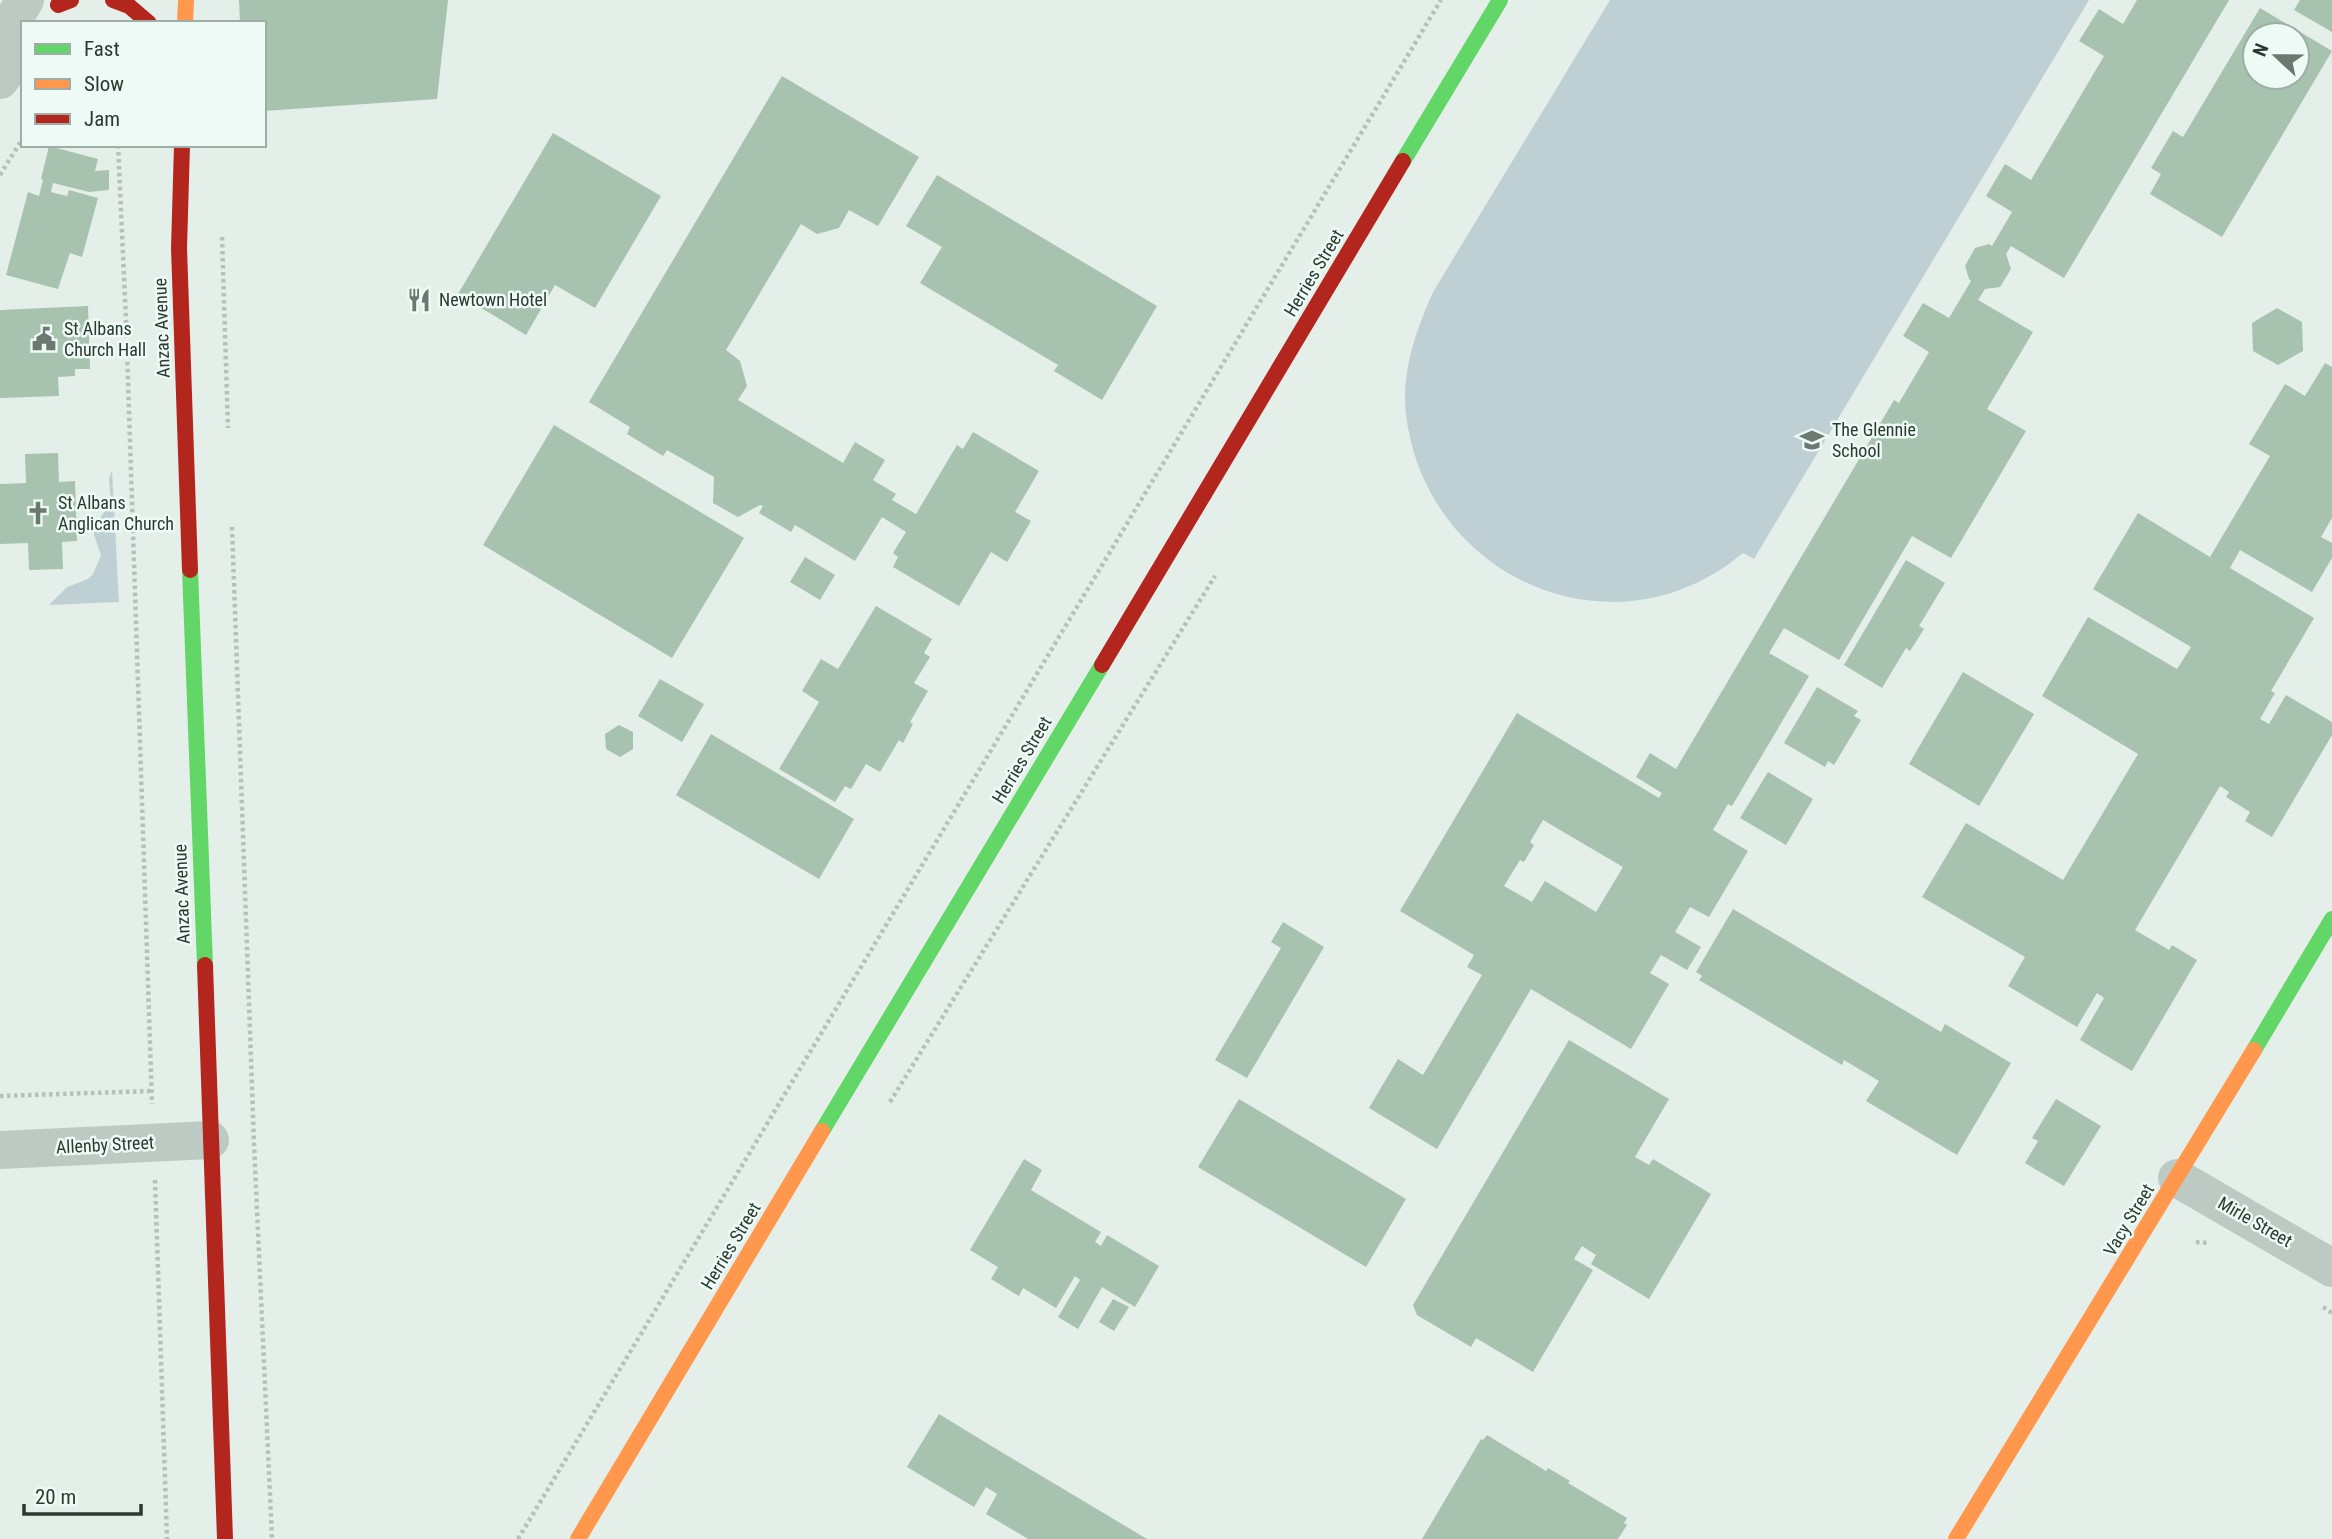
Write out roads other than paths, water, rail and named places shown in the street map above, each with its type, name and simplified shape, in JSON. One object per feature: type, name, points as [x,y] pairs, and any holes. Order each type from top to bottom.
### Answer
[{"type":"street","points":[[113,0],[153,19]]},
{"type":"street","points":[[185,21],[186,0]]},
{"type":"street","name":"Herries Street","points":[[578,1539],[1500,0]]},
{"type":"street","points":[[30,21],[52,6]]},
{"type":"street","points":[[0,42],[21,27]]},
{"type":"street","points":[[0,79],[21,53]]},
{"type":"street","name":"Anzac Avenue","points":[[169,147],[179,248],[225,1539]]},
{"type":"street","name":"Anzac Avenue","points":[[179,248],[182,147]]},
{"type":"street","name":"Vacy Street","points":[[1956,1539],[2332,919]]},
{"type":"street","name":"Allenby Street","points":[[0,1150],[210,1140]]},
{"type":"street","name":"Mirle Street","points":[[2177,1178],[2332,1268]]},
{"type":"place","name":"Newtown Hotel","points":[[419,300]]},
{"type":"place","name":"St Albans Church Hall","points":[[44,339]]},
{"type":"place","name":"The Glennie School","points":[[1812,440]]},
{"type":"place","name":"St Albans Anglican Church","points":[[38,513]]}]
